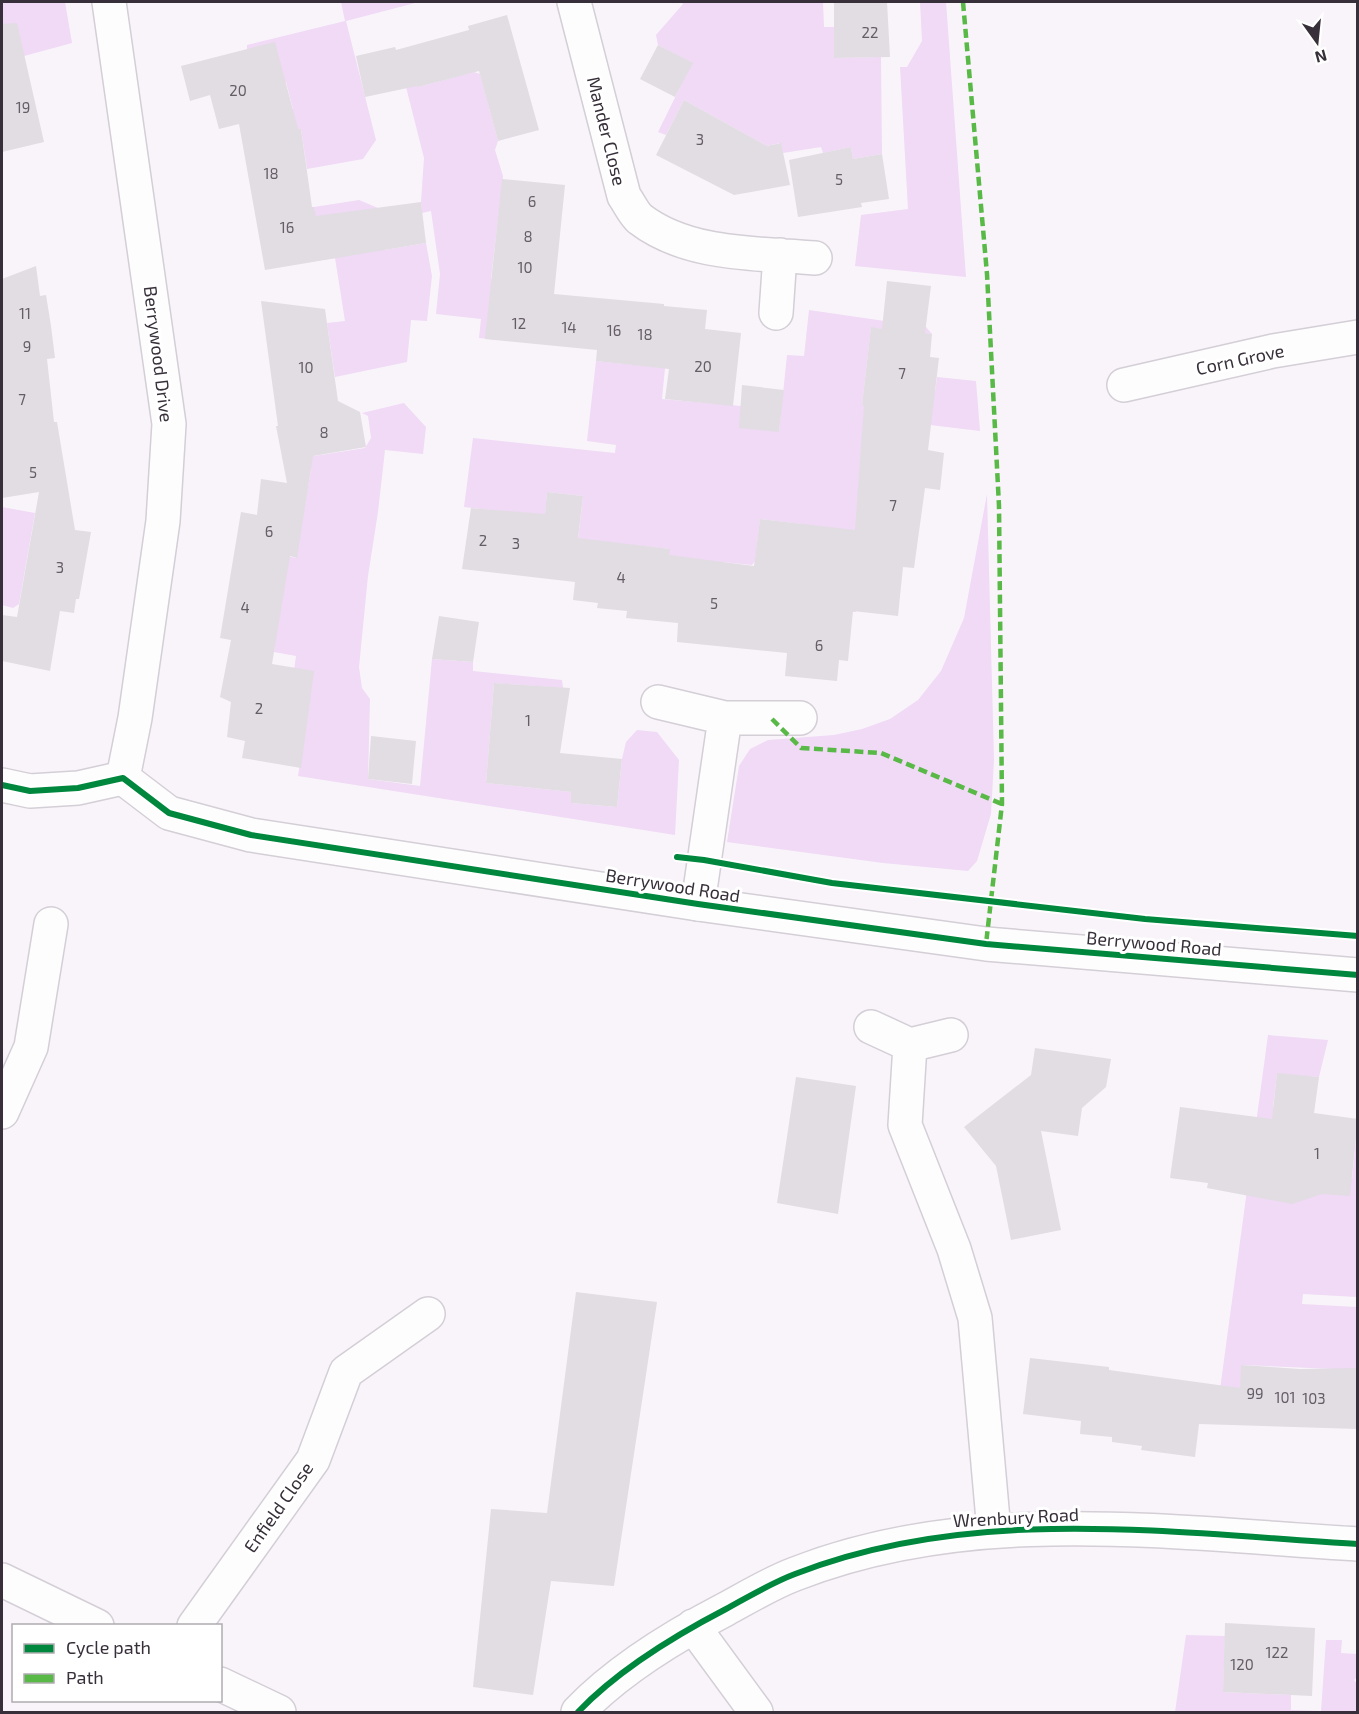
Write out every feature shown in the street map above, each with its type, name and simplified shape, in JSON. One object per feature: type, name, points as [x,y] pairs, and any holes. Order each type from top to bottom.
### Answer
[{"type":"street","name":"Berrywood Drive","points":[[109,2],[169,424],[163,521],[135,718],[123,778]]},
{"type":"street","name":"Mander Close","points":[[574,2],[624,196],[639,218],[676,239],[720,249],[815,258]]},
{"type":"street","points":[[776,313],[780,255]]},
{"type":"street","name":"Corn Grove","points":[[1124,385],[1273,351],[1358,337]]},
{"type":"street","points":[[658,702],[724,718],[800,718]]},
{"type":"street","points":[[698,904],[724,718]]},
{"type":"street","points":[[2,785],[30,791],[78,788],[123,778]]},
{"type":"street","name":"Berrywood Road","points":[[123,778],[168,813],[251,835],[698,904],[986,944],[1358,975]]},
{"type":"street","points":[[2,1112],[31,1047],[51,924]]},
{"type":"street","points":[[871,1027],[910,1045],[951,1035]]},
{"type":"street","name":"Wrenbury Road","points":[[910,1045],[905,1125],[954,1249],[975,1318],[994,1532]]},
{"type":"street","name":"Enfield Close","points":[[195,1624],[313,1460],[346,1372],[428,1314]]},
{"type":"street","name":"Wrenbury Road","points":[[578,1713],[601,1688],[693,1626],[794,1574],[860,1553],[936,1536],[1102,1528],[1358,1544]]},
{"type":"street","points":[[2,1580],[94,1624]]},
{"type":"street","points":[[693,1626],[756,1713]]},
{"type":"street","points":[[222,1685],[279,1713]]},
{"type":"shaded area","points":[[2,2],[65,2],[72,43],[2,62]]},
{"type":"shaded area","points":[[341,2],[419,2],[346,21],[376,140],[363,159],[307,169],[301,129],[273,133],[271,115],[293,109],[286,82],[247,49],[247,45],[345,21]]},
{"type":"shaded area","points":[[681,2],[823,2],[824,27],[834,27],[834,58],[881,57],[882,154],[853,159],[851,147],[823,153],[821,147],[783,153],[780,143],[767,146],[684,100],[666,135],[658,132],[692,63],[658,45],[656,35],[683,4]]},
{"type":"shaded area","points":[[920,2],[946,2],[966,277],[855,266],[861,215],[908,209],[900,67],[907,67],[922,41]]},
{"type":"shaded area","points":[[474,72],[480,74],[498,141],[495,150],[503,176],[491,279],[502,281],[498,340],[479,338],[481,319],[436,314],[440,274],[431,211],[422,213],[424,158],[405,83],[416,80],[418,87]]},
{"type":"shaded area","points":[[359,200],[378,208],[384,250],[426,243],[432,276],[427,321],[411,320],[407,362],[335,377],[327,323],[345,321],[335,258],[323,260],[314,207]]},
{"type":"shaded area","points":[[809,310],[926,327],[932,334],[871,328],[862,405],[924,412],[926,391],[935,392],[937,377],[976,381],[980,431],[930,425],[859,571],[856,612],[843,612],[802,524],[760,519],[755,561],[752,565],[723,562],[720,583],[660,621],[669,549],[578,539],[583,496],[547,492],[545,516],[464,507],[473,438],[615,453],[616,445],[587,441],[596,361],[665,368],[662,399],[741,406],[779,432],[787,355],[804,356]]},
{"type":"shaded area","points":[[404,403],[426,427],[423,454],[385,450],[368,576],[359,667],[362,688],[370,699],[368,779],[420,786],[432,659],[473,662],[473,671],[562,680],[563,688],[494,683],[486,783],[571,792],[571,803],[617,807],[626,742],[637,730],[657,732],[679,760],[675,835],[298,776],[307,718],[288,715],[296,656],[274,652],[283,555],[296,558],[311,469],[308,457],[365,448],[371,438],[368,416],[362,413]]},
{"type":"shaded area","points":[[987,494],[994,760],[991,814],[977,861],[968,871],[883,863],[727,842],[739,766],[750,749],[768,740],[834,735],[862,729],[890,719],[918,700],[941,671],[964,618]]},
{"type":"shaded area","points":[[2,507],[35,513],[19,604],[13,608],[2,605]]},
{"type":"shaded area","points":[[1268,1035],[1328,1040],[1319,1077],[1277,1074],[1273,1107],[1285,1110],[1328,1176],[1352,1179],[1357,1129],[1357,1297],[1303,1294],[1302,1304],[1357,1307],[1357,1370],[1242,1365],[1239,1419],[1216,1419]]},
{"type":"shaded area","points":[[1186,1635],[1225,1636],[1223,1692],[1291,1695],[1291,1710],[1321,1711],[1326,1640],[1342,1640],[1341,1653],[1357,1654],[1357,1677],[1354,1680],[1357,1684],[1357,1712],[1175,1712]]},
{"type":"building","points":[[834,2],[887,2],[890,57],[834,58]]},
{"type":"building","points":[[507,15],[539,130],[498,141],[479,71],[418,87],[365,97],[356,56],[395,47],[396,50],[469,30],[468,26]]},
{"type":"building","points":[[17,23],[44,142],[2,152],[2,24]]},
{"type":"building","points":[[275,42],[298,129],[301,129],[312,207],[314,207],[316,216],[421,202],[426,243],[265,270],[239,124],[219,129],[210,95],[190,101],[181,66]]},
{"type":"building","points":[[658,45],[693,63],[675,97],[640,79]]},
{"type":"building","points":[[684,100],[767,146],[781,143],[790,185],[734,195],[656,155]]},
{"type":"building","points":[[851,147],[853,159],[882,154],[889,199],[861,203],[862,207],[798,217],[789,160]]},
{"type":"building","points":[[502,179],[565,185],[554,294],[707,310],[705,329],[741,333],[733,406],[665,399],[669,369],[596,361],[597,350],[485,339]]},
{"type":"building","points":[[36,266],[40,296],[46,295],[51,326],[55,358],[47,359],[54,422],[57,422],[75,530],[91,532],[79,599],[76,599],[74,613],[60,611],[50,671],[2,661],[2,615],[17,617],[39,492],[2,498],[2,279]]},
{"type":"building","points":[[887,281],[931,286],[925,333],[932,334],[930,357],[939,358],[928,450],[944,453],[940,490],[925,488],[914,568],[903,567],[898,616],[853,611],[848,661],[839,660],[837,681],[785,676],[787,653],[677,642],[678,623],[626,618],[627,611],[597,608],[598,603],[573,600],[575,582],[462,569],[471,508],[545,514],[547,492],[583,496],[578,538],[670,549],[669,555],[754,566],[760,519],[855,530],[864,406],[862,405],[871,327],[882,329]]},
{"type":"building","points":[[261,301],[325,309],[338,401],[360,412],[366,447],[313,456],[297,558],[290,556],[272,664],[314,671],[301,768],[242,758],[245,741],[227,737],[231,702],[220,697],[231,640],[220,638],[241,512],[257,515],[261,479],[287,483],[276,426],[278,426]]},
{"type":"building","points":[[742,385],[784,390],[779,432],[739,428]]},
{"type":"building","points":[[439,616],[479,622],[473,662],[432,659]]},
{"type":"building","points":[[494,683],[570,688],[560,753],[622,759],[617,807],[571,803],[571,792],[486,783]]},
{"type":"building","points":[[371,736],[416,741],[412,784],[368,779]]},
{"type":"building","points":[[1035,1048],[1111,1059],[1106,1087],[1082,1108],[1078,1136],[1041,1131],[1061,1230],[1011,1240],[996,1166],[964,1127],[1031,1075]]},
{"type":"building","points":[[1277,1073],[1319,1077],[1314,1113],[1358,1119],[1350,1196],[1322,1194],[1292,1204],[1207,1188],[1208,1183],[1170,1178],[1180,1107],[1272,1119]]},
{"type":"building","points":[[796,1077],[856,1086],[838,1214],[777,1203]]},
{"type":"building","points":[[576,1292],[657,1302],[614,1586],[551,1581],[533,1695],[473,1687],[491,1509],[547,1513]]},
{"type":"building","points":[[1030,1358],[1109,1367],[1109,1370],[1240,1388],[1241,1365],[1300,1369],[1358,1368],[1358,1429],[1199,1424],[1195,1457],[1141,1450],[1142,1446],[1112,1442],[1112,1437],[1080,1434],[1081,1421],[1023,1414]]},
{"type":"building","points":[[1225,1623],[1315,1628],[1312,1696],[1223,1692]]},
{"type":"marked path","points":[[963,2],[987,274],[999,506],[1002,804],[986,944]]},
{"type":"marked path","points":[[772,719],[801,748],[881,753],[1002,804]]},
{"type":"cycle path","points":[[2,785],[30,791],[78,788],[123,778],[169,813],[251,835],[698,904],[986,944],[1358,975]]},
{"type":"cycle path","points":[[677,857],[832,883],[1145,919],[1358,936]]},
{"type":"cycle path","points":[[578,1712],[629,1668],[706,1619],[795,1574],[863,1552],[932,1538],[1002,1531],[1073,1529],[1145,1530],[1358,1544]]}]
